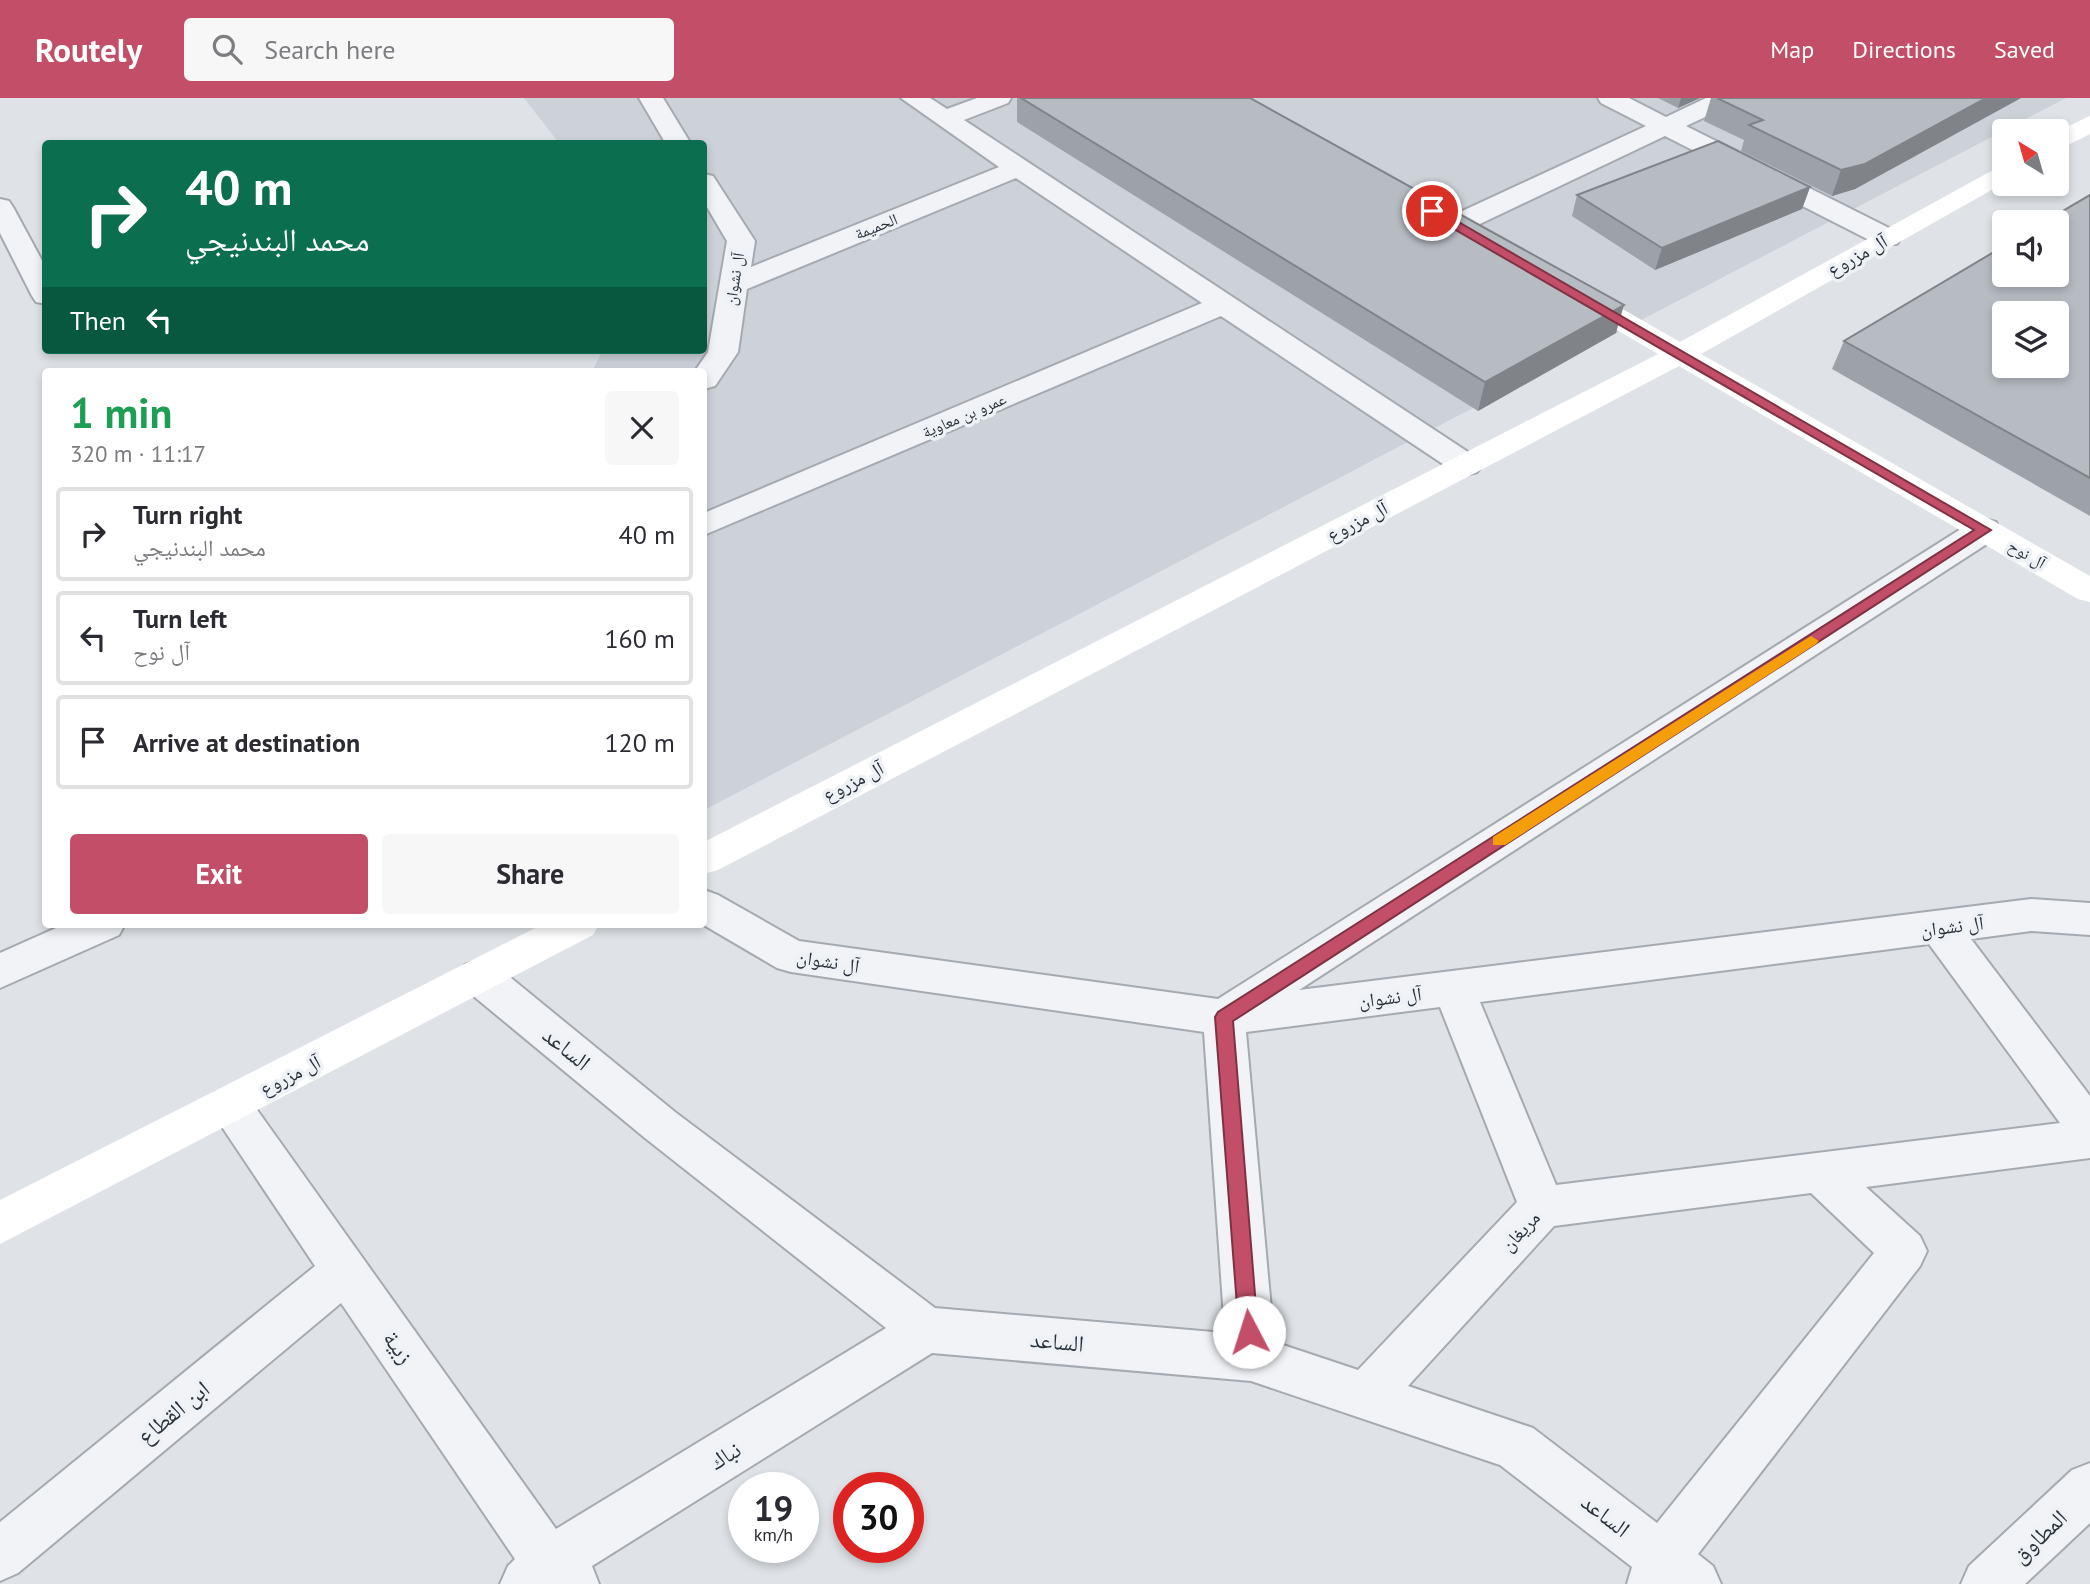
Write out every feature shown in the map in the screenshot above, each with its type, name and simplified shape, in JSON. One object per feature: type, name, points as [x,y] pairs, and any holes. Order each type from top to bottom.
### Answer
[{"type":"street","points":[[651,98],[677,140]]},
{"type":"street","points":[[913,98],[1466,464]]},
{"type":"street","points":[[945,119],[999,98]]},
{"type":"street","points":[[1609,98],[1887,238]]},
{"type":"street","points":[[1455,225],[1726,98]]},
{"type":"street","points":[[2069,136],[2090,124]]},
{"type":"street","name":"الحميمة","points":[[734,284],[1019,168]]},
{"type":"street","name":"آل مزروع","points":[[707,857],[1680,354],[1992,179]]},
{"type":"street","name":"آل نشوان","points":[[707,187],[741,241],[723,352],[707,376]]},
{"type":"street","points":[[3,218],[42,289]]},
{"type":"street","name":"آل نوح","points":[[1550,279],[2090,591]]},
{"type":"street","name":"عمرو بن معاوية","points":[[707,524],[1224,304]]},
{"type":"street","points":[[1251,1358],[1224,1017],[1984,530]]},
{"type":"street","name":"آل نشوان","points":[[707,908],[791,956],[1224,1017],[2031,915],[2090,919]]},
{"type":"street","points":[[0,971],[96,928]]},
{"type":"street","name":"آل مزروع","points":[[0,1223],[572,928]]},
{"type":"street","points":[[1938,928],[2090,1130]]},
{"type":"street","name":"الساعد","points":[[480,977],[660,1125],[926,1330],[1251,1358],[1516,1445],[1669,1576]]},
{"type":"street","name":"مريغان","points":[[1366,1396],[1542,1206],[1454,989]]},
{"type":"street","name":"زبية","points":[[230,1106],[346,1270],[549,1577]]},
{"type":"street","points":[[1542,1206],[2090,1139]]},
{"type":"street","points":[[1669,1576],[1904,1251],[1819,1172]]},
{"type":"street","name":"ابن القطاع","points":[[0,1555],[346,1270]]},
{"type":"street","name":"نباك","points":[[549,1577],[926,1330]]},
{"type":"street","name":"المطاوق","points":[[1987,1584],[2090,1488]]},
{"type":"shaded area","points":[[524,98],[2066,98],[2026,119],[1992,119],[1992,137],[707,808],[707,368],[594,368],[601,354],[707,354],[707,140],[557,140]]},
{"type":"building","points":[[1021,98],[1250,98],[1624,305],[1485,382]]},
{"type":"building","points":[[1717,98],[1986,98],[1865,164],[1841,170],[1749,125],[1763,120]]},
{"type":"building","points":[[1718,141],[1810,187],[1662,248],[1577,195]]},
{"type":"building","points":[[2090,195],[2090,478],[1844,341],[1992,253],[1992,287],[2069,287],[2069,210],[2064,210]]},
{"type":"slow traffic","points":[[1499,841],[1811,641]]},
{"type":"route","points":[[1249,1332],[1224,1017],[1984,530],[1432,211]]}]
